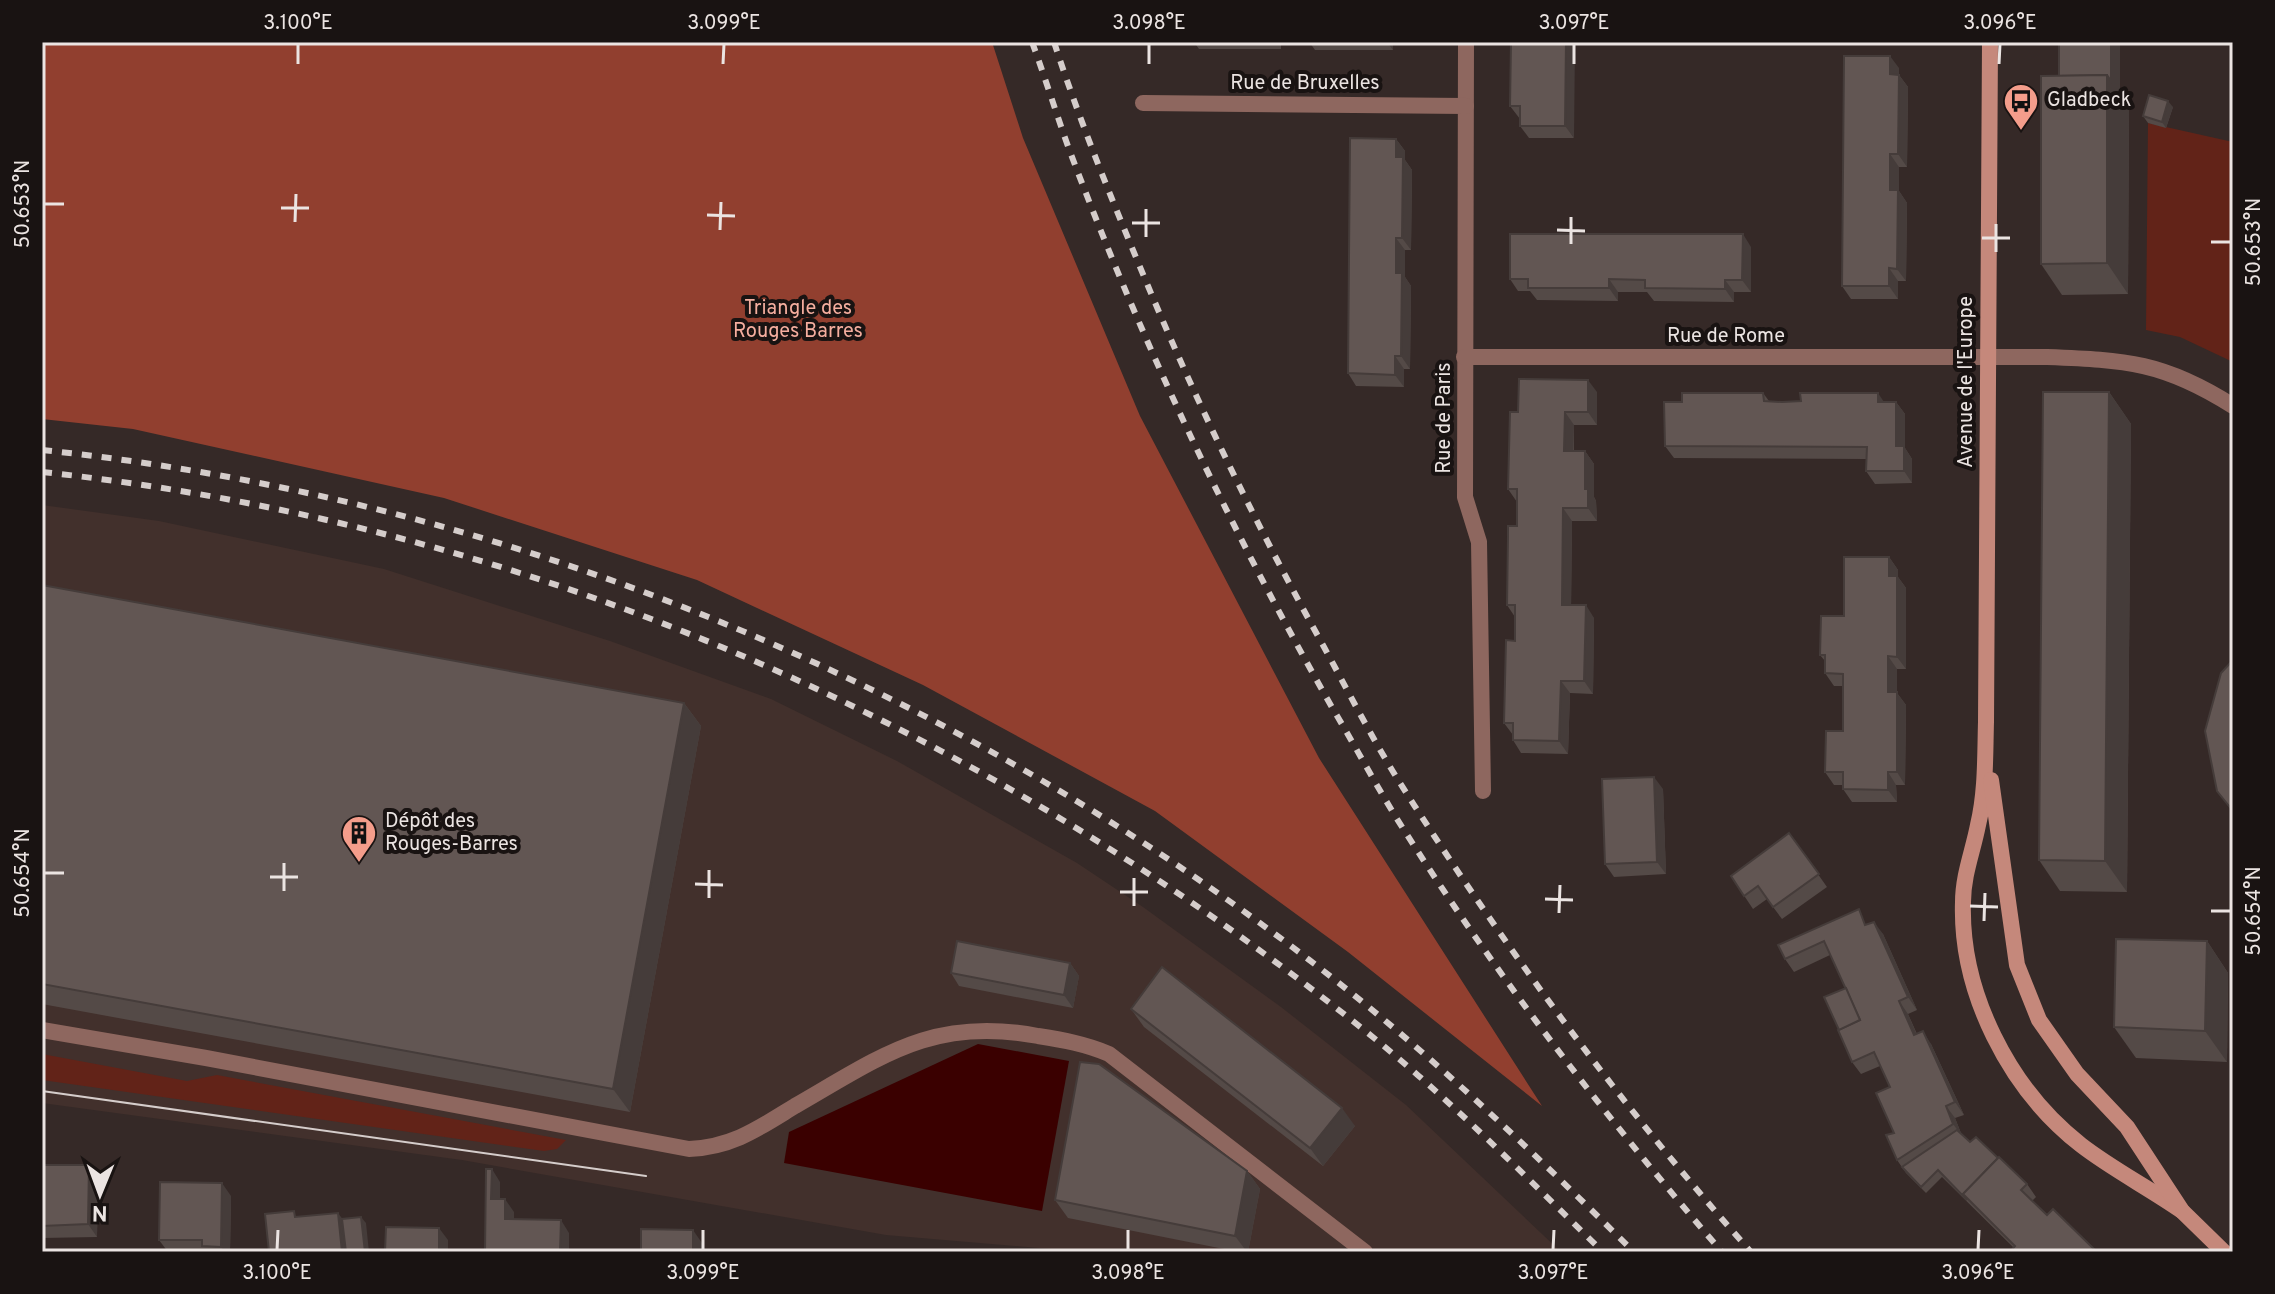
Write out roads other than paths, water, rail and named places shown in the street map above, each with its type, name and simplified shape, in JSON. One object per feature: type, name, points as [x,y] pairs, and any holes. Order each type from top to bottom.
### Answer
[{"type":"street","name":"Rue de Paris","points":[[1466,42],[1465,497],[1479,542],[1483,791]]},
{"type":"street","name":"Avenue de l'Europe","points":[[1990,42],[1986,722],[1979,822],[1962,900],[1967,957],[1989,1025],[2028,1092],[2080,1145],[2182,1211],[2224,1252]]},
{"type":"street","name":"Rue de Bruxelles","points":[[1143,103],[1466,106]]},
{"type":"street","name":"Rue de Rome","points":[[1464,357],[2047,357],[2132,362],[2188,380],[2233,406]]},
{"type":"street","name":"Avenue de l'Europe","points":[[1986,722],[2012,937],[2017,965],[2039,1020],[2077,1074],[2127,1127],[2182,1211]]},
{"type":"street","points":[[42,1030],[689,1149],[737,1140],[872,1061],[918,1040],[966,1030],[1012,1031],[1092,1046],[1109,1054],[1365,1252]]},
{"type":"tram line","points":[[42,1091],[646,1176]]},
{"type":"railway","points":[[1032,42],[1069,149],[1157,364],[1223,504],[1333,709],[1404,830],[1516,994],[1637,1151],[1722,1252]]},
{"type":"railway","points":[[1054,42],[1110,195],[1188,378],[1276,559],[1380,750],[1440,845],[1566,1025],[1656,1140],[1751,1252]]},
{"type":"railway","points":[[42,450],[213,474],[381,510],[547,558],[710,618],[868,688],[1020,768],[1168,859],[1308,959],[1394,1028],[1476,1100],[1634,1252]]},
{"type":"railway","points":[[42,472],[225,499],[404,539],[579,593],[749,659],[914,737],[1073,826],[1227,927],[1404,1063],[1491,1142],[1603,1252]]},
{"type":"place","name":"Gladbeck","points":[[2021,132]]},
{"type":"place","name":"Dépôt des Rouges-Barres","points":[[359,864]]},
{"type":"park label","name":"Triangle des Rouges Barres","points":[[798,320]]}]
